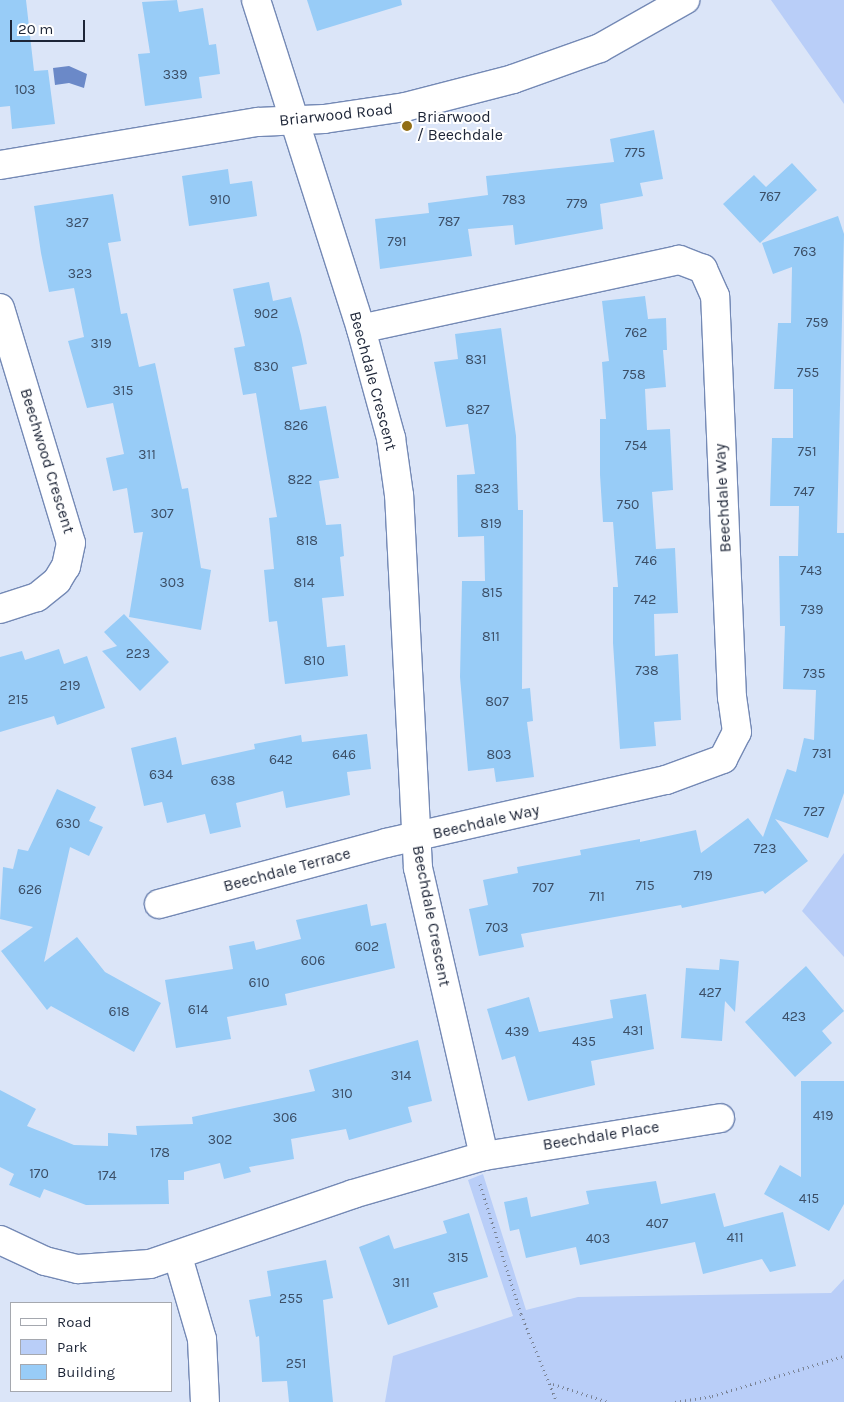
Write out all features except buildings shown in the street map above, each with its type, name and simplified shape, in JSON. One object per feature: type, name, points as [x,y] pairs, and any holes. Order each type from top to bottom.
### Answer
[{"type":"street","name":"Beechdale Crescent","points":[[256,0],[293,121],[361,329],[391,438],[399,495],[418,868],[484,1156]]},
{"type":"street","name":"Briarwood Road","points":[[0,165],[258,122],[293,121],[405,107],[513,79],[600,48],[685,0]]},
{"type":"street","name":"Beechdale Way","points":[[361,329],[679,260],[703,269],[715,296],[732,688],[737,732],[723,758],[666,780],[415,838]]},
{"type":"street","name":"Beechwood Crescent","points":[[0,308],[71,543],[66,566],[57,581],[37,597],[0,609]]},
{"type":"street","name":"Beechdale Terrace","points":[[159,904],[415,838]]},
{"type":"street","name":"Beechdale Place","points":[[484,1156],[720,1118]]},
{"type":"street","points":[[0,1240],[45,1261],[78,1269],[150,1264],[178,1257],[354,1194],[484,1156]]},
{"type":"street","points":[[178,1257],[202,1339],[207,1377],[205,1402]]},
{"type":"path","points":[[457,1163],[464,1185],[479,1181],[521,1314],[553,1384],[557,1402]]},
{"type":"path","points":[[675,1402],[712,1396],[844,1356]]},
{"type":"path","points":[[553,1384],[608,1402]]},
{"type":"path","points":[[707,1402],[712,1396]]},
{"type":"green space","points":[[771,0],[844,0],[844,104]]},
{"type":"green space","points":[[844,853],[844,957],[802,911]]},
{"type":"green space","points":[[483,1174],[526,1310],[578,1297],[831,1293],[844,1279],[844,1402],[385,1402],[393,1356],[513,1316],[468,1180]]},
{"type":"shaded area","points":[[69,66],[87,74],[84,88],[69,83],[55,85],[53,68]]},
{"type":"place","name":"Briarwood / Beechdale","points":[[407,126]]}]
